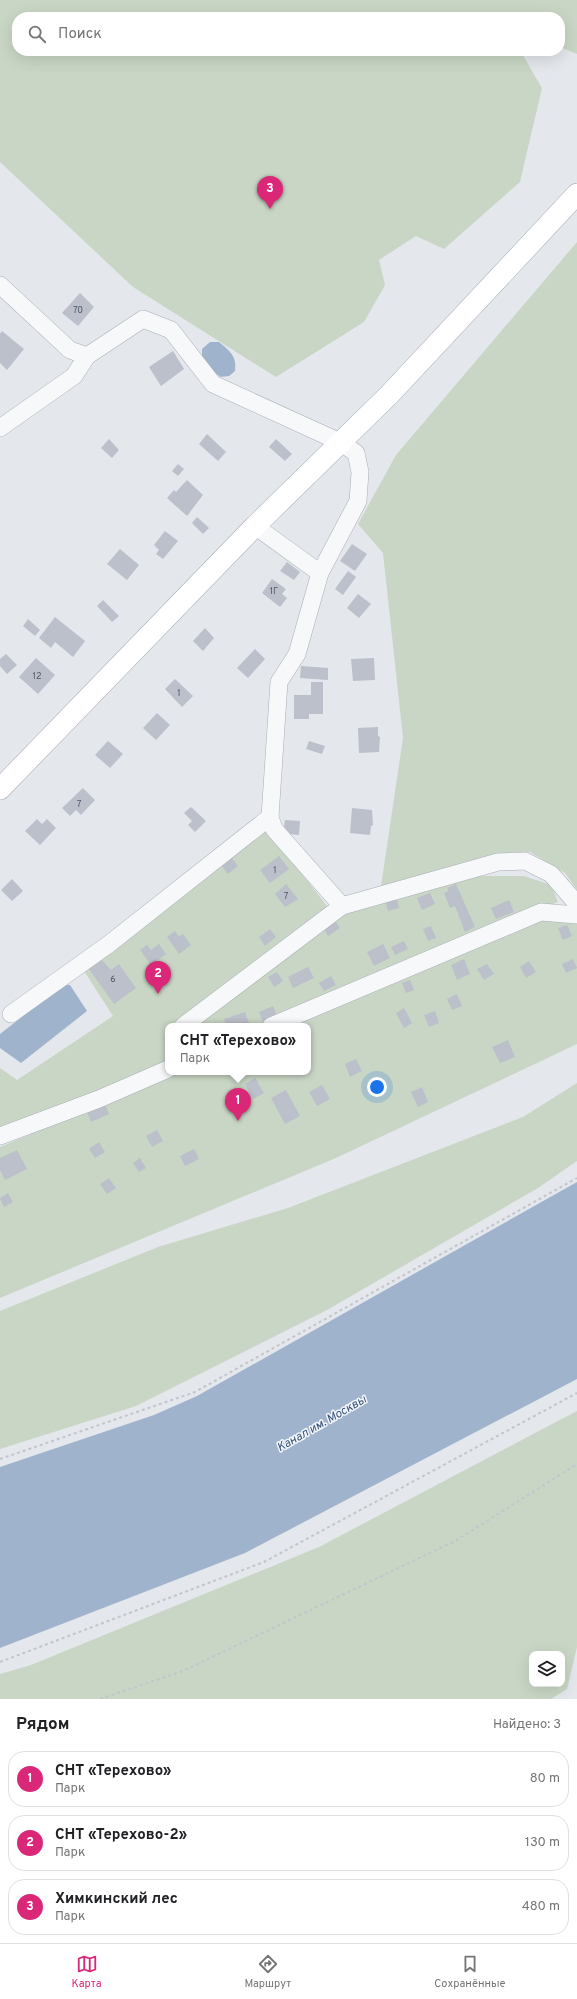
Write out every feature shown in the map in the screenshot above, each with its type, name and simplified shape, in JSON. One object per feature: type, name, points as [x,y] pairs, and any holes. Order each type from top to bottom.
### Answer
[{"type":"main road","points":[[0,789],[255,526],[389,395],[577,194]]},
{"type":"street","points":[[0,285],[70,350],[88,356]]},
{"type":"street","points":[[0,428],[74,376],[88,356],[143,319],[171,330],[213,384],[340,442],[356,453],[360,472],[358,501],[320,573],[297,654],[279,682],[270,817],[274,829],[342,906]]},
{"type":"street","points":[[255,526],[320,573]]},
{"type":"street","points":[[11,1014],[109,944],[270,817]]},
{"type":"street","points":[[187,1023],[342,906],[498,862],[525,861],[551,874],[577,904]]},
{"type":"street","points":[[278,1023],[541,912],[577,915]]},
{"type":"street","points":[[0,1136],[99,1098],[165,1070]]},
{"type":"path","points":[[0,1459],[195,1392],[577,1178]]},
{"type":"path","points":[[0,1662],[264,1562],[577,1393]]},
{"type":"path","points":[[100,1699],[183,1671],[457,1540],[577,1464]]},
{"type":"green space","points":[[0,0],[577,0],[577,54],[565,49],[565,12],[12,12],[12,56],[523,56],[542,88],[520,182],[444,249],[416,236],[379,260],[385,285],[364,322],[276,377],[133,287],[0,162]]},
{"type":"green space","points":[[577,242],[577,890],[565,873],[530,852],[500,853],[381,886],[403,738],[383,553],[358,524],[396,455]]},
{"type":"green space","points":[[266,827],[330,910],[178,1023],[165,1023],[165,1063],[0,1129],[0,1068],[17,1080],[113,1016],[84,971]]},
{"type":"green space","points":[[478,876],[524,876],[551,885],[558,902],[263,1023],[197,1023],[353,907]]},
{"type":"green space","points":[[577,907],[577,1044],[336,1158],[0,1298],[0,1147],[171,1075],[311,1075],[311,1023],[295,1023],[540,920]]},
{"type":"green space","points":[[577,1083],[577,1161],[538,1188],[327,1310],[136,1406],[0,1449],[0,1311],[158,1247],[288,1208],[523,1117]]},
{"type":"green space","points":[[577,1411],[577,1647],[567,1689],[551,1699],[0,1699],[0,1674],[31,1665],[319,1547]]},
{"type":"water","points":[[210,342],[219,342],[232,354],[235,361],[235,371],[229,376],[221,377],[213,372],[202,358],[202,349]]},
{"type":"water","points":[[63,985],[70,985],[87,1011],[21,1063],[0,1048],[0,1034]]},
{"type":"water","name":"Канал им. Москвы","points":[[577,1182],[577,1379],[245,1553],[0,1648],[0,1467],[154,1415],[197,1396]]},
{"type":"building","points":[[80,293],[94,307],[78,326],[62,313]]},
{"type":"building","points":[[2,331],[24,349],[7,370],[0,363],[0,334]]},
{"type":"building","points":[[173,351],[184,369],[161,386],[149,367]]},
{"type":"building","points":[[207,434],[226,452],[218,461],[199,444]]},
{"type":"building","points":[[109,439],[119,450],[112,458],[101,448]]},
{"type":"building","points":[[276,439],[292,454],[285,461],[269,447]]},
{"type":"building","points":[[178,464],[184,469],[178,476],[172,471]]},
{"type":"building","points":[[187,480],[203,495],[187,516],[167,498],[174,490],[176,492]]},
{"type":"building","points":[[197,517],[209,528],[203,534],[192,523]]},
{"type":"building","points":[[165,531],[178,541],[163,559],[156,554],[159,550],[154,545]]},
{"type":"building","points":[[352,544],[367,554],[355,571],[340,561]]},
{"type":"building","points":[[120,549],[139,565],[127,580],[107,564]]},
{"type":"building","points":[[287,562],[300,572],[294,580],[280,571]]},
{"type":"building","points":[[348,571],[356,577],[343,595],[335,589]]},
{"type":"building","points":[[272,579],[286,589],[282,594],[287,598],[280,607],[262,593]]},
{"type":"building","points":[[358,594],[371,604],[359,618],[347,608]]},
{"type":"building","points":[[103,600],[119,616],[112,622],[97,606]]},
{"type":"building","points":[[55,617],[85,641],[73,657],[55,642],[51,648],[39,638]]},
{"type":"building","points":[[28,619],[40,630],[35,636],[23,626]]},
{"type":"building","points":[[205,628],[214,638],[203,651],[193,641]]},
{"type":"building","points":[[255,649],[265,659],[248,678],[237,668]]},
{"type":"building","points":[[6,654],[17,665],[7,674],[0,666],[0,659]]},
{"type":"building","points":[[36,658],[55,675],[38,694],[19,677]]},
{"type":"building","points":[[374,658],[375,680],[353,681],[351,659]]},
{"type":"building","points":[[301,666],[328,668],[328,680],[300,678]]},
{"type":"building","points":[[175,679],[193,696],[182,707],[165,689]]},
{"type":"building","points":[[311,682],[323,682],[323,714],[309,714],[309,719],[294,719],[294,695],[311,695]]},
{"type":"building","points":[[157,713],[170,725],[156,740],[143,728]]},
{"type":"building","points":[[378,727],[378,736],[380,737],[379,752],[359,753],[358,728]]},
{"type":"building","points":[[108,741],[123,754],[110,768],[95,755]]},
{"type":"building","points":[[309,741],[325,746],[322,754],[306,749]]},
{"type":"building","points":[[83,788],[95,800],[81,815],[76,810],[70,816],[62,808]]},
{"type":"building","points":[[191,807],[206,821],[195,832],[188,825],[192,821],[184,813]]},
{"type":"building","points":[[352,808],[372,810],[373,825],[371,826],[370,835],[350,833]]},
{"type":"building","points":[[37,819],[42,824],[47,819],[56,828],[40,845],[25,831]]},
{"type":"building","points":[[285,820],[300,821],[299,835],[289,834],[284,827]]},
{"type":"building","points":[[279,856],[289,869],[270,883],[260,870]]},
{"type":"building","points":[[232,858],[238,866],[228,874],[222,866]]},
{"type":"building","points":[[12,879],[23,891],[12,901],[1,890]]},
{"type":"building","points":[[286,884],[298,899],[285,907],[275,894]]},
{"type":"building","points":[[456,884],[475,927],[465,932],[455,906],[450,908],[444,893],[449,891],[447,888]]},
{"type":"building","points":[[430,893],[435,904],[422,910],[417,898]]},
{"type":"building","points":[[397,899],[399,908],[388,911],[386,902]]},
{"type":"building","points":[[509,900],[514,912],[496,919],[491,908]]},
{"type":"building","points":[[336,922],[340,928],[328,936],[324,929]]},
{"type":"building","points":[[567,925],[572,936],[563,940],[558,928]]},
{"type":"building","points":[[431,926],[436,938],[428,941],[423,929]]},
{"type":"building","points":[[270,929],[276,937],[265,946],[259,937]]},
{"type":"building","points":[[175,931],[179,937],[183,934],[191,945],[179,954],[167,937]]},
{"type":"building","points":[[404,941],[408,949],[395,955],[391,947]]},
{"type":"building","points":[[159,944],[166,954],[151,965],[140,950],[147,945],[151,950]]},
{"type":"building","points":[[383,944],[390,958],[374,966],[367,952]]},
{"type":"building","points":[[464,959],[470,974],[457,980],[451,965]]},
{"type":"building","points":[[573,959],[577,968],[566,973],[562,964]]},
{"type":"building","points":[[102,960],[111,970],[119,964],[136,988],[114,1004],[89,969]]},
{"type":"building","points":[[529,961],[536,972],[526,978],[520,967]]},
{"type":"building","points":[[487,964],[494,974],[484,980],[477,969]]},
{"type":"building","points":[[308,967],[314,978],[293,988],[288,977]]},
{"type":"building","points":[[277,972],[283,981],[274,987],[268,977]]},
{"type":"building","points":[[331,976],[336,985],[324,991],[319,983]]},
{"type":"building","points":[[410,980],[414,990],[406,993],[402,983]]},
{"type":"building","points":[[457,994],[462,1006],[452,1010],[447,999]]},
{"type":"building","points":[[273,1006],[277,1016],[263,1022],[259,1012]]},
{"type":"building","points":[[404,1008],[412,1023],[404,1028],[396,1013]]},
{"type":"building","points":[[435,1011],[439,1023],[429,1027],[424,1015]]},
{"type":"building","points":[[245,1012],[249,1023],[226,1023],[224,1019]]},
{"type":"building","points":[[508,1040],[515,1057],[500,1063],[492,1047]]},
{"type":"building","points":[[356,1059],[362,1071],[350,1077],[345,1064]]},
{"type":"building","points":[[255,1078],[264,1093],[253,1099],[245,1084]]},
{"type":"building","points":[[322,1085],[330,1099],[317,1106],[309,1092]]},
{"type":"building","points":[[422,1087],[428,1102],[418,1107],[411,1092]]},
{"type":"building","points":[[286,1090],[300,1116],[285,1124],[271,1098]]},
{"type":"building","points":[[105,1104],[109,1114],[91,1122],[87,1112]]},
{"type":"building","points":[[157,1130],[163,1141],[152,1147],[146,1136]]},
{"type":"building","points":[[99,1142],[105,1152],[95,1158],[89,1149]]},
{"type":"building","points":[[194,1149],[199,1159],[185,1166],[180,1156]]},
{"type":"building","points":[[17,1150],[27,1169],[5,1180],[0,1170],[0,1158]]},
{"type":"building","points":[[140,1158],[146,1168],[139,1172],[133,1163]]},
{"type":"building","points":[[109,1178],[116,1188],[107,1194],[100,1184]]},
{"type":"building","points":[[8,1193],[13,1202],[4,1207],[0,1198]]},
{"type":"place","name":"Химкинский лес","points":[[270,209]]},
{"type":"place","name":"СНТ «Терехово-2»","points":[[158,994]]},
{"type":"place","name":"СНТ «Терехово»","points":[[238,1121]]}]
